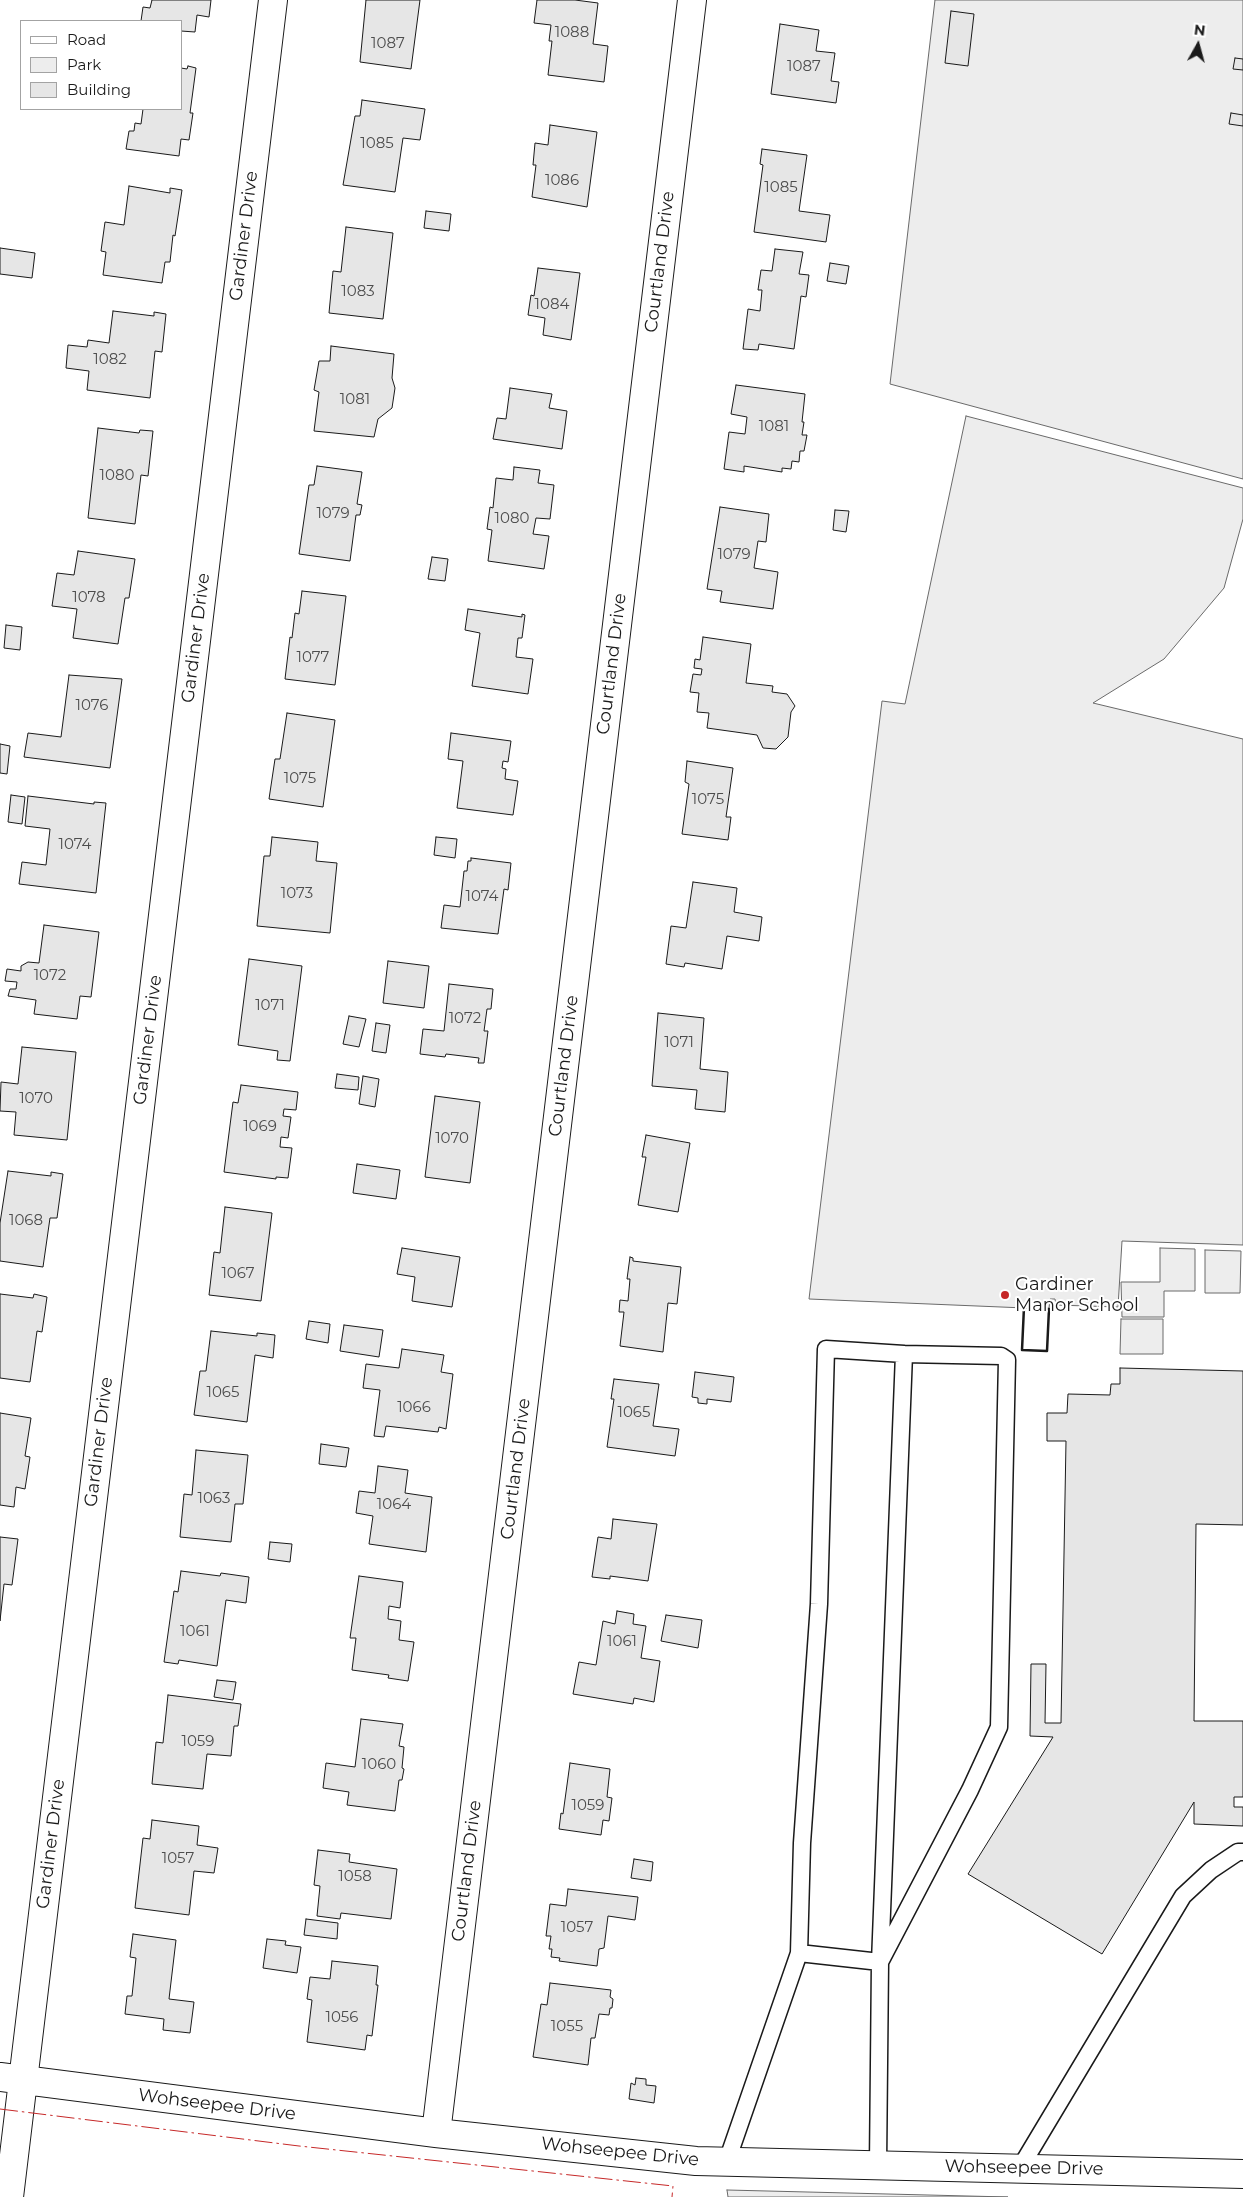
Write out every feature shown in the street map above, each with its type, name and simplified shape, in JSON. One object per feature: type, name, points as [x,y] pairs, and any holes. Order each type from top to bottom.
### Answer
[{"type":"street","name":"Gardiner Drive","points":[[9,2197],[11,2078],[273,0]]},
{"type":"street","name":"Courtland Drive","points":[[436,2133],[692,0]]},
{"type":"street","name":"Wohseepee Drive","points":[[11,2078],[436,2133],[696,2161],[1243,2174]]},
{"type":"lane","points":[[727,2161],[799,1953],[802,1843],[819,1604],[826,1349],[904,1354],[1001,1356],[1006,1360],[999,1727],[970,1790],[880,1962]]},
{"type":"lane","points":[[878,2165],[880,1962],[904,1354]]},
{"type":"lane","points":[[1020,2168],[1183,1896],[1211,1870],[1238,1852],[1243,1852]]},
{"type":"lane","points":[[799,1953],[880,1962]]},
{"type":"green space","points":[[935,0],[1243,0],[1243,479],[890,384]]},
{"type":"green space","points":[[966,416],[1243,488],[1243,519],[1224,588],[1164,659],[1093,703],[1243,739],[1243,1245],[1122,1241],[1118,1307],[1056,1305],[1055,1299],[1050,1299],[1049,1309],[809,1299],[882,701],[905,704]]},
{"type":"green space","points":[[1160,1248],[1195,1249],[1195,1291],[1164,1291],[1164,1317],[1122,1317],[1121,1282],[1160,1282]]},
{"type":"green space","points":[[1205,1250],[1241,1251],[1240,1293],[1205,1293]]},
{"type":"green space","points":[[1121,1319],[1163,1319],[1163,1354],[1120,1354]]},
{"type":"green space","points":[[727,2190],[1008,2197],[728,2197]]},
{"type":"building","points":[[152,0],[211,0],[209,17],[197,15],[195,32],[182,31],[182,20],[141,20],[143,7],[150,8]]},
{"type":"building","points":[[366,0],[420,0],[411,69],[360,62]]},
{"type":"building","points":[[537,0],[575,0],[598,3],[593,44],[608,46],[604,82],[548,75],[552,41],[549,41],[551,25],[534,23]]},
{"type":"building","points":[[951,11],[974,14],[968,66],[945,63]]},
{"type":"building","points":[[780,24],[819,30],[816,51],[835,53],[831,81],[839,82],[836,103],[771,94]]},
{"type":"building","points":[[1235,58],[1243,59],[1243,70],[1233,69]]},
{"type":"building","points":[[188,66],[196,68],[190,113],[193,113],[189,140],[181,139],[179,156],[126,149],[129,131],[134,131],[135,123],[141,124],[143,110],[182,110],[182,68],[187,69]]},
{"type":"building","points":[[362,100],[425,109],[420,140],[403,138],[395,192],[343,185],[355,116],[360,116]]},
{"type":"building","points":[[1231,113],[1243,115],[1243,126],[1229,124]]},
{"type":"building","points":[[550,125],[597,132],[587,207],[532,197],[536,165],[533,165],[535,143],[548,145]]},
{"type":"building","points":[[762,149],[807,155],[799,211],[830,215],[826,242],[754,232],[763,165],[760,164]]},
{"type":"building","points":[[129,186],[170,193],[170,188],[182,190],[170,262],[165,262],[162,283],[103,275],[106,252],[101,251],[105,222],[124,225]]},
{"type":"building","points":[[426,211],[451,214],[449,231],[424,228]]},
{"type":"building","points":[[346,227],[393,233],[383,319],[329,313],[333,271],[341,272]]},
{"type":"building","points":[[0,248],[35,253],[32,278],[0,274]]},
{"type":"building","points":[[775,249],[803,252],[799,274],[809,275],[806,297],[801,296],[794,349],[759,344],[758,350],[743,349],[748,309],[760,311],[762,290],[758,290],[761,270],[772,271]]},
{"type":"building","points":[[830,263],[849,266],[846,284],[827,281]]},
{"type":"building","points":[[538,268],[580,273],[571,340],[543,335],[545,318],[528,315],[531,295],[534,296]]},
{"type":"building","points":[[113,311],[154,316],[154,312],[166,314],[162,352],[155,351],[150,398],[87,390],[89,371],[66,368],[68,345],[87,347],[88,340],[109,343]]},
{"type":"building","points":[[331,346],[394,354],[392,378],[395,388],[392,408],[378,419],[374,437],[314,431],[319,392],[314,390],[319,361],[330,361]]},
{"type":"building","points":[[736,385],[805,394],[802,435],[807,435],[804,451],[800,451],[799,462],[792,461],[791,469],[782,468],[782,472],[744,466],[744,472],[724,469],[729,432],[745,434],[747,417],[731,414]]},
{"type":"building","points":[[510,388],[552,394],[549,408],[567,411],[562,449],[493,439],[497,418],[506,419]]},
{"type":"building","points":[[98,428],[139,433],[140,430],[153,431],[148,476],[141,475],[135,524],[88,518]]},
{"type":"building","points":[[317,466],[362,472],[357,504],[362,505],[360,515],[356,515],[350,561],[299,554],[309,485],[314,485]]},
{"type":"building","points":[[514,467],[540,470],[538,483],[554,485],[550,519],[536,518],[533,534],[549,536],[544,569],[488,561],[492,530],[487,529],[490,507],[493,508],[496,478],[513,480]]},
{"type":"building","points":[[720,507],[769,514],[766,542],[758,541],[754,568],[778,572],[773,609],[720,602],[722,591],[707,589]]},
{"type":"building","points":[[835,510],[849,511],[846,532],[833,530]]},
{"type":"building","points":[[78,551],[135,559],[129,598],[125,598],[118,644],[73,638],[77,609],[52,606],[57,573],[74,575]]},
{"type":"building","points":[[432,557],[448,559],[445,581],[428,579]]},
{"type":"building","points":[[302,591],[346,596],[335,685],[285,679],[290,637],[292,638],[295,613],[299,614]]},
{"type":"building","points":[[468,609],[522,617],[522,614],[525,615],[522,638],[518,638],[516,657],[533,659],[528,694],[472,686],[480,633],[465,630]]},
{"type":"building","points":[[6,625],[22,627],[20,650],[4,648]]},
{"type":"building","points":[[703,637],[751,644],[746,683],[773,686],[772,692],[787,694],[795,706],[791,712],[788,737],[776,749],[763,748],[757,735],[707,728],[709,713],[697,712],[699,693],[690,692],[693,674],[701,675],[702,669],[694,668],[695,659],[700,660]]},
{"type":"building","points":[[69,675],[122,679],[110,768],[24,757],[28,733],[61,737]]},
{"type":"building","points":[[287,713],[335,720],[323,807],[269,799],[275,759],[280,759]]},
{"type":"building","points":[[451,733],[511,741],[508,762],[503,761],[502,768],[506,769],[505,779],[518,781],[513,815],[457,808],[463,761],[448,759]]},
{"type":"building","points":[[0,744],[10,746],[7,774],[0,773]]},
{"type":"building","points":[[687,761],[733,768],[726,817],[731,817],[728,840],[682,834],[689,784],[685,782]]},
{"type":"building","points":[[11,795],[25,797],[22,824],[8,822]]},
{"type":"building","points":[[28,796],[94,804],[94,802],[106,803],[96,893],[19,884],[22,862],[46,865],[50,829],[25,826]]},
{"type":"building","points":[[272,837],[318,842],[316,861],[337,863],[330,933],[257,926],[264,856],[270,856]]},
{"type":"building","points":[[436,837],[457,839],[455,858],[434,855]]},
{"type":"building","points":[[471,858],[511,863],[508,890],[504,889],[498,934],[441,928],[444,905],[460,907],[464,871],[467,871],[468,861],[471,861]]},
{"type":"building","points":[[693,882],[737,888],[734,912],[762,917],[759,941],[727,936],[722,969],[685,963],[684,967],[666,964],[671,926],[686,928]]},
{"type":"building","points":[[44,925],[99,932],[91,997],[80,996],[77,1019],[34,1014],[36,1000],[8,996],[10,989],[16,989],[17,982],[5,981],[7,969],[21,971],[21,966],[28,962],[39,963]]},
{"type":"building","points":[[249,959],[302,966],[290,1061],[277,1060],[278,1051],[238,1045]]},
{"type":"building","points":[[388,961],[429,966],[424,1008],[383,1003]]},
{"type":"building","points":[[449,984],[493,989],[491,1009],[487,1009],[484,1031],[488,1031],[484,1063],[478,1063],[479,1058],[446,1054],[445,1057],[420,1054],[423,1029],[444,1031]]},
{"type":"building","points":[[658,1013],[704,1018],[700,1069],[728,1072],[725,1112],[695,1109],[697,1090],[652,1086]]},
{"type":"building","points":[[349,1016],[366,1019],[359,1047],[343,1044]]},
{"type":"building","points":[[376,1023],[390,1025],[386,1053],[372,1051]]},
{"type":"building","points":[[22,1047],[76,1052],[67,1140],[14,1135],[16,1112],[0,1111],[1,1082],[18,1084]]},
{"type":"building","points":[[337,1074],[359,1077],[358,1090],[335,1088]]},
{"type":"building","points":[[363,1076],[379,1079],[375,1107],[359,1104]]},
{"type":"building","points":[[241,1085],[298,1092],[296,1110],[284,1109],[283,1116],[291,1117],[288,1138],[281,1137],[280,1147],[292,1148],[288,1178],[276,1177],[276,1179],[224,1172],[233,1102],[238,1103]]},
{"type":"building","points":[[435,1096],[480,1102],[470,1183],[425,1177]]},
{"type":"building","points":[[646,1135],[690,1143],[678,1212],[638,1205],[646,1157],[642,1157]]},
{"type":"building","points":[[357,1164],[400,1170],[396,1199],[353,1193]]},
{"type":"building","points":[[8,1171],[51,1176],[51,1172],[63,1174],[57,1218],[50,1218],[43,1267],[0,1261],[0,1223]]},
{"type":"building","points":[[225,1207],[272,1213],[261,1301],[209,1295],[214,1252],[220,1253]]},
{"type":"building","points":[[402,1248],[460,1257],[452,1307],[412,1301],[415,1277],[397,1274]]},
{"type":"building","points":[[630,1257],[633,1258],[633,1261],[681,1267],[677,1304],[668,1303],[663,1352],[620,1346],[624,1312],[619,1312],[620,1300],[628,1301],[630,1279],[627,1279]]},
{"type":"building","points":[[0,1294],[33,1298],[34,1294],[47,1297],[42,1332],[37,1331],[30,1382],[0,1378]]},
{"type":"building","points":[[309,1321],[330,1324],[328,1343],[306,1339]]},
{"type":"building","points":[[344,1325],[383,1330],[379,1357],[340,1351]]},
{"type":"building","points":[[211,1331],[257,1336],[257,1333],[275,1335],[273,1358],[255,1355],[247,1422],[194,1415],[200,1371],[206,1371]]},
{"type":"building","points":[[402,1349],[444,1355],[441,1372],[453,1374],[446,1429],[439,1427],[438,1432],[386,1426],[384,1437],[374,1436],[380,1390],[363,1388],[366,1364],[399,1368]]},
{"type":"building","points":[[1120,1368],[1243,1371],[1243,1525],[1196,1524],[1194,1721],[1243,1721],[1243,1797],[1234,1797],[1234,1807],[1243,1807],[1243,1826],[1194,1824],[1194,1802],[1102,1954],[968,1874],[1053,1737],[1030,1736],[1031,1664],[1046,1664],[1045,1723],[1061,1723],[1066,1441],[1047,1441],[1047,1413],[1067,1413],[1068,1394],[1110,1395],[1111,1384],[1120,1384]]},
{"type":"building","points":[[695,1372],[734,1377],[731,1402],[707,1399],[707,1404],[698,1403],[698,1398],[692,1397]]},
{"type":"building","points":[[614,1379],[659,1384],[653,1426],[679,1429],[675,1456],[607,1447],[614,1399],[611,1399]]},
{"type":"building","points":[[0,1413],[31,1418],[25,1456],[30,1457],[25,1489],[16,1487],[14,1507],[0,1505]]},
{"type":"building","points":[[321,1444],[349,1448],[346,1467],[319,1464]]},
{"type":"building","points":[[196,1450],[248,1455],[243,1504],[235,1504],[231,1542],[180,1537],[184,1494],[192,1495]]},
{"type":"building","points":[[378,1466],[408,1470],[405,1493],[432,1497],[426,1552],[369,1544],[373,1516],[356,1513],[359,1491],[375,1493]]},
{"type":"building","points":[[613,1519],[657,1524],[648,1581],[610,1576],[610,1579],[592,1577],[598,1537],[611,1539]]},
{"type":"building","points":[[0,1537],[18,1539],[12,1585],[4,1584],[0,1621]]},
{"type":"building","points":[[270,1542],[292,1544],[290,1562],[268,1559]]},
{"type":"building","points":[[181,1571],[220,1576],[221,1573],[249,1577],[246,1603],[226,1600],[217,1666],[179,1660],[178,1664],[164,1662],[174,1591],[178,1592]]},
{"type":"building","points":[[359,1576],[403,1582],[400,1608],[389,1606],[388,1619],[401,1621],[399,1640],[414,1642],[408,1681],[388,1678],[389,1675],[352,1670],[356,1638],[350,1638]]},
{"type":"building","points":[[617,1611],[634,1614],[633,1624],[646,1626],[641,1658],[660,1661],[654,1702],[634,1698],[633,1704],[573,1694],[579,1662],[596,1665],[603,1621],[615,1624]]},
{"type":"building","points":[[666,1615],[702,1620],[698,1648],[661,1641]]},
{"type":"building","points":[[217,1680],[236,1682],[233,1700],[214,1697]]},
{"type":"building","points":[[168,1695],[241,1704],[238,1726],[234,1726],[231,1756],[207,1754],[203,1789],[152,1784],[156,1742],[163,1743]]},
{"type":"building","points":[[361,1719],[403,1724],[399,1746],[404,1747],[402,1768],[404,1769],[402,1780],[399,1780],[395,1811],[347,1805],[349,1792],[323,1788],[326,1763],[355,1767]]},
{"type":"building","points":[[570,1763],[610,1769],[607,1797],[612,1798],[609,1821],[603,1820],[601,1835],[559,1829]]},
{"type":"building","points":[[152,1820],[199,1826],[197,1845],[218,1848],[214,1873],[194,1871],[189,1915],[135,1908],[143,1838],[150,1839]]},
{"type":"building","points":[[318,1850],[350,1854],[349,1862],[397,1869],[391,1919],[341,1913],[340,1919],[317,1916],[320,1886],[314,1885]]},
{"type":"building","points":[[634,1859],[653,1862],[651,1881],[631,1878]]},
{"type":"building","points":[[568,1889],[638,1897],[635,1920],[608,1916],[604,1948],[599,1949],[597,1966],[559,1961],[560,1958],[551,1957],[552,1949],[549,1949],[551,1936],[546,1936],[550,1904],[566,1906]]},
{"type":"building","points":[[306,1919],[338,1923],[337,1939],[304,1935]]},
{"type":"building","points":[[133,1934],[176,1940],[169,1999],[194,2002],[190,2033],[163,2030],[164,2019],[125,2014],[127,1996],[132,1996],[136,1958],[130,1957]]},
{"type":"building","points":[[267,1939],[286,1941],[285,1945],[301,1947],[297,1973],[263,1968]]},
{"type":"building","points":[[332,1961],[378,1966],[376,1985],[378,1985],[372,2036],[367,2035],[365,2050],[307,2042],[312,2000],[307,1999],[310,1977],[330,1979]]},
{"type":"building","points":[[550,1983],[611,1990],[612,2008],[610,2008],[609,2015],[599,2014],[595,2038],[591,2038],[588,2065],[533,2057],[541,2004],[547,2005]]},
{"type":"building","points":[[636,2078],[646,2079],[646,2085],[656,2086],[654,2103],[629,2099],[631,2083],[635,2085]]},
{"type":"wall","points":[[1024,1307],[1049,1309],[1047,1351],[1022,1350],[1024,1307]]},
{"type":"power","points":[[0,2109],[299,2146],[673,2186],[672,2197]]},
{"type":"place","name":"Gardiner Manor School","points":[[1005,1295]]}]
